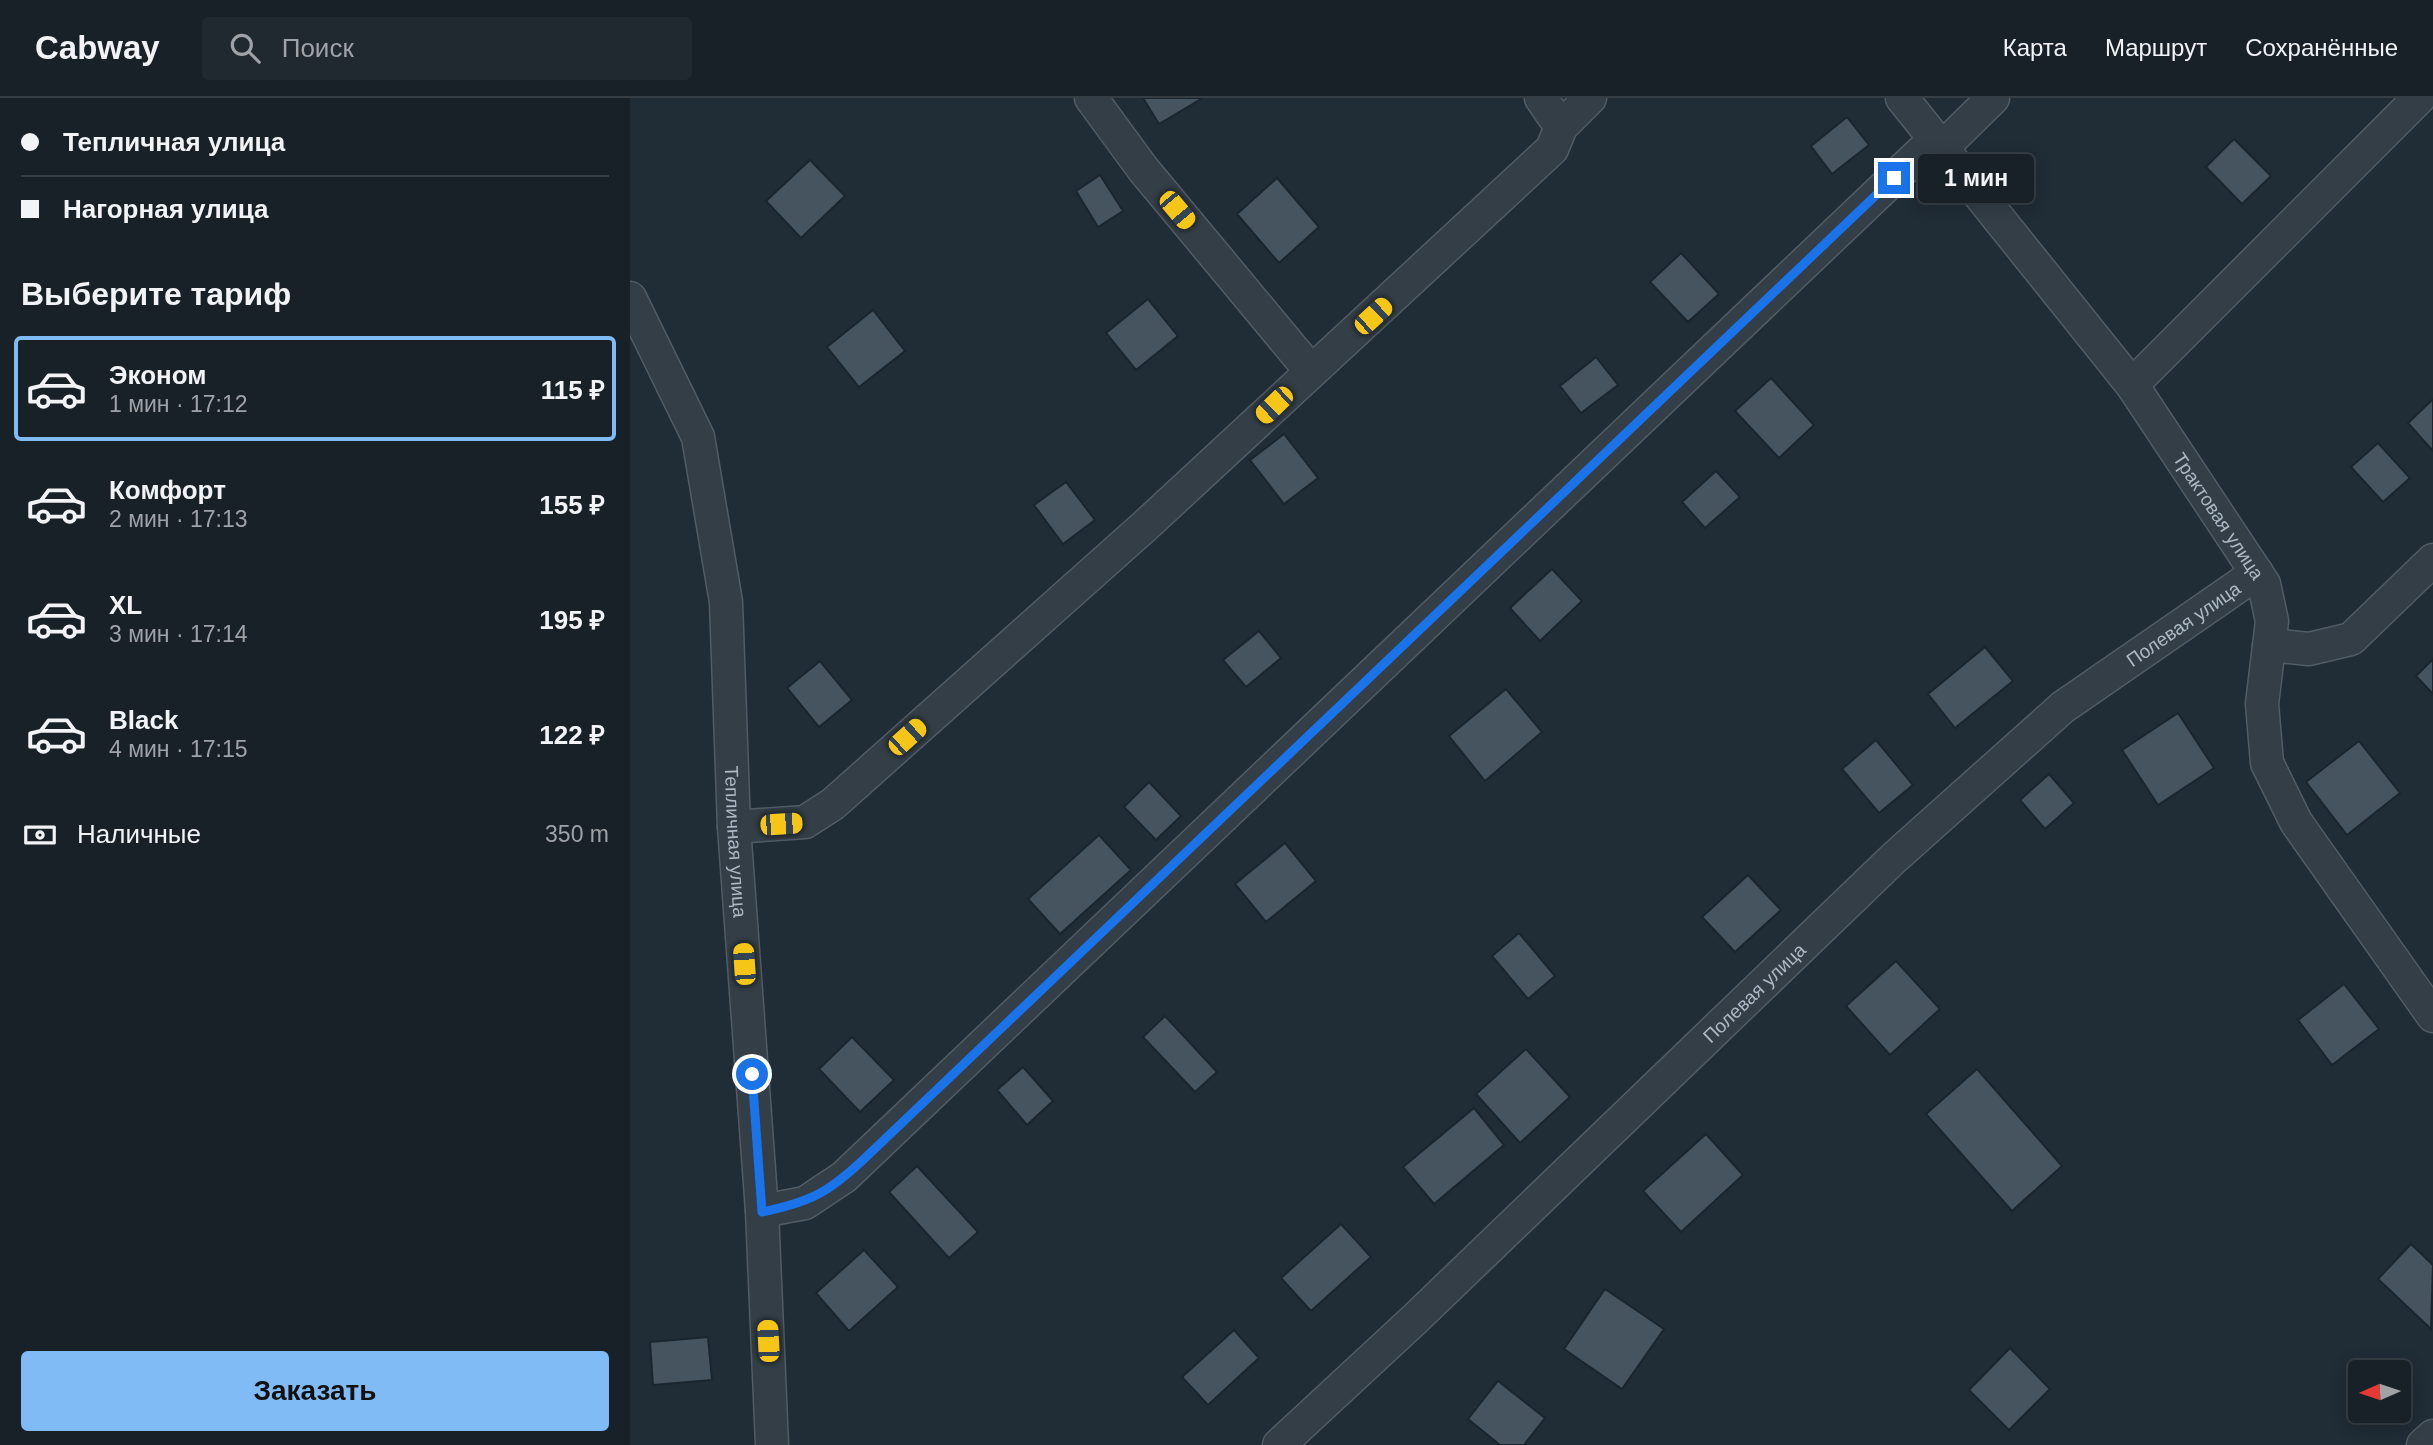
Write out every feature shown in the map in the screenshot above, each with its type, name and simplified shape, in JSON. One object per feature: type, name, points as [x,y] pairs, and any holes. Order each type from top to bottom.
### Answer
[{"type":"street","points":[[1091,98],[1143,169],[1310,370]]},
{"type":"street","points":[[1541,98],[1561,127]]},
{"type":"street","points":[[734,827],[805,822],[833,804],[1146,526],[1310,370],[1353,335],[1552,149],[1561,127],[1590,98]]},
{"type":"street","name":"Трактовая улица","points":[[1902,98],[2132,386],[2264,584],[2272,621],[2262,704],[2267,763],[2296,822],[2433,1016]]},
{"type":"street","points":[[762,1212],[805,1203],[844,1177],[1938,145],[1993,98]]},
{"type":"street","points":[[2132,386],[2419,98]]},
{"type":"street","name":"Тепличная улица","points":[[630,298],[698,437],[726,602],[734,827],[762,1212],[772,1445]]},
{"type":"street","points":[[2269,645],[2309,649],[2351,639],[2433,560]]},
{"type":"street","name":"Полевая улица","points":[[1279,1445],[1415,1319],[1894,858],[2063,707],[2257,573]]},
{"type":"street","points":[[2423,1445],[2433,1436]]},
{"type":"building","points":[[1143,98],[1200,98],[1201,99],[1159,124]]},
{"type":"building","points":[[1847,117],[1869,145],[1832,174],[1811,146]]},
{"type":"building","points":[[2234,139],[2271,176],[2242,204],[2206,167]]},
{"type":"building","points":[[810,160],[845,196],[801,238],[766,201]]},
{"type":"building","points":[[1100,175],[1123,211],[1098,227],[1076,191]]},
{"type":"building","points":[[1277,178],[1319,227],[1279,263],[1237,214]]},
{"type":"building","points":[[1681,253],[1719,294],[1688,322],[1650,282]]},
{"type":"building","points":[[1148,299],[1178,336],[1136,370],[1106,333]]},
{"type":"building","points":[[873,310],[905,351],[859,387],[827,347]]},
{"type":"building","points":[[1596,357],[1618,385],[1581,413],[1560,386]]},
{"type":"building","points":[[1771,378],[1814,425],[1779,458],[1735,411]]},
{"type":"building","points":[[2433,399],[2433,451],[2408,423]]},
{"type":"building","points":[[1284,434],[1318,478],[1284,504],[1250,460]]},
{"type":"building","points":[[2378,443],[2410,478],[2383,502],[2351,467]]},
{"type":"building","points":[[1716,471],[1740,497],[1705,528],[1682,502]]},
{"type":"building","points":[[1066,482],[1095,520],[1063,544],[1034,505]]},
{"type":"building","points":[[1552,569],[1582,601],[1540,641],[1510,608]]},
{"type":"building","points":[[1259,631],[1281,658],[1246,687],[1223,660]]},
{"type":"building","points":[[1985,647],[2013,681],[1955,728],[1928,694]]},
{"type":"building","points":[[2433,659],[2433,694],[2416,676]]},
{"type":"building","points":[[820,661],[852,700],[819,727],[787,688]]},
{"type":"building","points":[[1506,689],[1542,732],[1485,781],[1449,736]]},
{"type":"building","points":[[2178,713],[2214,768],[2158,805],[2122,750]]},
{"type":"building","points":[[1876,740],[1913,785],[1879,813],[1842,769]]},
{"type":"building","points":[[2359,741],[2400,793],[2347,835],[2306,782]]},
{"type":"building","points":[[2049,774],[2074,803],[2045,829],[2020,800]]},
{"type":"building","points":[[1149,782],[1181,816],[1156,840],[1124,807]]},
{"type":"building","points":[[1099,835],[1131,870],[1060,934],[1028,899]]},
{"type":"building","points":[[1285,843],[1316,881],[1266,922],[1235,884]]},
{"type":"building","points":[[1748,875],[1781,910],[1735,952],[1702,917]]},
{"type":"building","points":[[1519,933],[1555,976],[1528,999],[1492,956]]},
{"type":"building","points":[[1896,961],[1940,1009],[1890,1055],[1846,1006]]},
{"type":"building","points":[[2344,984],[2379,1029],[2332,1065],[2298,1020]]},
{"type":"building","points":[[1165,1016],[1217,1072],[1195,1092],[1143,1037]]},
{"type":"building","points":[[852,1037],[894,1080],[860,1112],[819,1069]]},
{"type":"building","points":[[1526,1049],[1570,1097],[1520,1143],[1476,1094]]},
{"type":"building","points":[[1023,1067],[1053,1101],[1027,1125],[997,1090]]},
{"type":"building","points":[[1977,1069],[2062,1166],[2012,1211],[1926,1114]]},
{"type":"building","points":[[1474,1108],[1504,1145],[1434,1204],[1403,1167]]},
{"type":"building","points":[[1706,1134],[1743,1175],[1681,1232],[1643,1191]]},
{"type":"building","points":[[917,1166],[978,1232],[949,1258],[889,1192]]},
{"type":"building","points":[[1341,1224],[1371,1257],[1311,1311],[1281,1278]]},
{"type":"building","points":[[2411,1244],[2433,1265],[2431,1329],[2378,1279]]},
{"type":"building","points":[[864,1250],[898,1287],[849,1331],[816,1293]]},
{"type":"building","points":[[1605,1289],[1664,1329],[1622,1389],[1564,1349]]},
{"type":"building","points":[[1234,1330],[1259,1358],[1208,1405],[1182,1377]]},
{"type":"building","points":[[708,1337],[712,1380],[653,1385],[650,1342]]},
{"type":"building","points":[[2010,1348],[2050,1389],[2009,1430],[1969,1390]]},
{"type":"building","points":[[1498,1381],[1545,1418],[1524,1445],[1500,1445],[1468,1419]]},
{"type":"route","points":[[752,1074],[762,1212],[805,1203],[844,1177],[864,1159],[1296,751],[1894,178]]}]
